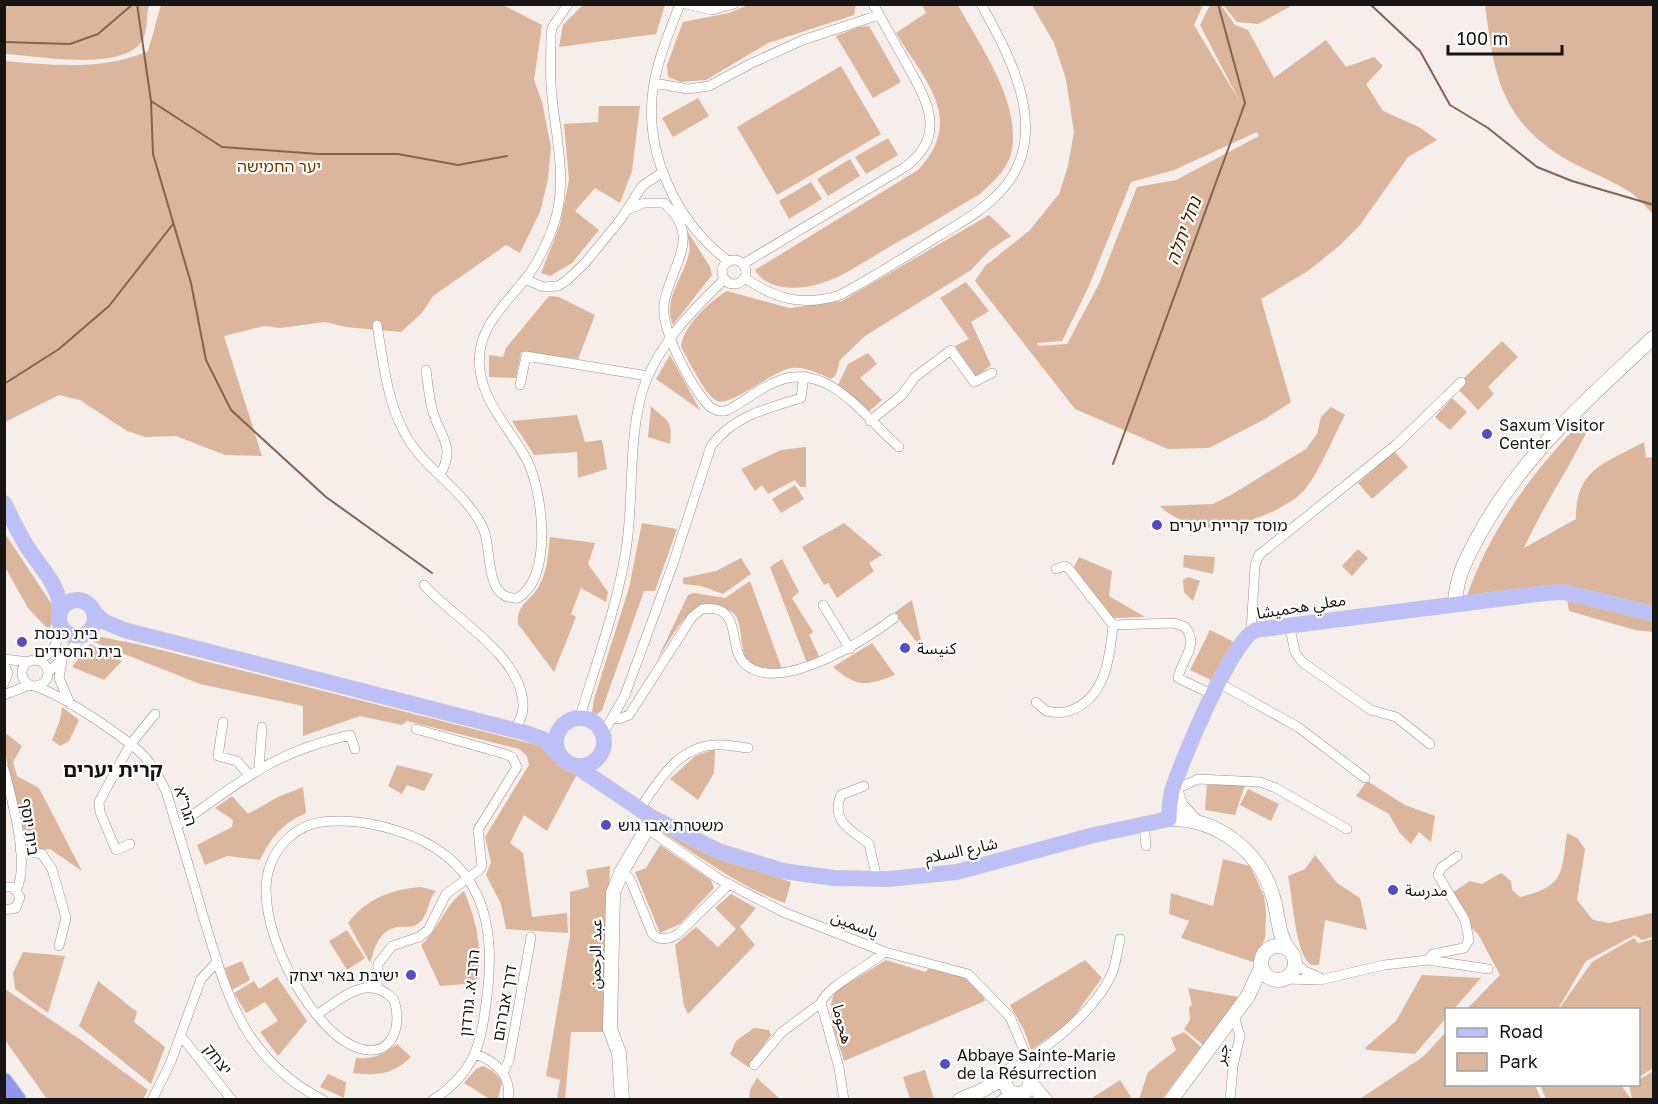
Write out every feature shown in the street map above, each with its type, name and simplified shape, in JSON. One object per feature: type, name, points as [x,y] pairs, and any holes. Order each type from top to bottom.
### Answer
[{"type":"highway","points":[[4,1081],[18,1100]]},
{"type":"main road","points":[[1455,603],[1457,582],[1464,562],[1485,523],[1521,468],[1563,422],[1653,337]]},
{"type":"main road","points":[[4,502],[27,546],[59,594],[60,618],[73,635],[109,630],[132,632]]},
{"type":"main road","points":[[51,580],[70,597],[86,602],[109,624],[132,632],[520,732],[545,741],[576,765],[589,764],[600,755],[604,741],[603,734],[594,722],[580,717],[548,733],[520,732]]},
{"type":"main road","name":"معلي هحميشا","points":[[1169,819],[1174,786],[1216,689],[1241,644],[1251,632],[1289,624],[1564,592],[1653,614]]},
{"type":"main road","points":[[60,618],[66,604],[80,600]]},
{"type":"main road","points":[[85,634],[94,623],[93,611]]},
{"type":"main road","points":[[559,754],[556,740],[561,727]]},
{"type":"main road","name":"شارع السلام","points":[[600,755],[600,772],[616,793]]},
{"type":"main road","name":"شارع السلام","points":[[576,765],[616,793],[647,819],[718,850],[776,869],[824,877],[877,879],[957,872],[1144,824],[1169,819],[1196,822],[1226,835],[1255,859],[1268,880],[1279,932],[1292,956]]},
{"type":"main road","points":[[1174,786],[1181,806],[1196,822]]},
{"type":"main road","name":"عبد الرحمن","points":[[622,1100],[619,1053],[610,1029],[612,900],[622,871],[647,819]]},
{"type":"main road","name":"شارع السلام","points":[[1268,949],[1277,914]]},
{"type":"main road","points":[[1171,1100],[1248,996],[1261,968],[1261,957],[1268,949],[1278,946],[1292,956],[1293,971],[1248,996]]},
{"type":"main road","points":[[1261,968],[1267,977],[1279,980]]},
{"type":"main road","points":[[960,1100],[983,1090],[1015,1085],[1043,1100]]},
{"type":"street","points":[[377,325],[387,380],[404,433],[466,502],[482,527],[488,542],[493,583],[497,591],[510,598],[524,594],[532,585],[540,561],[538,500],[529,465],[488,395],[480,374],[478,360],[484,333],[489,323],[525,279],[549,238],[559,204],[561,168],[551,84],[551,34],[552,28],[568,4]]},
{"type":"street","points":[[680,4],[654,82],[652,133],[663,172],[688,217],[702,237],[728,261]]},
{"type":"street","points":[[686,4],[712,10],[734,4]]},
{"type":"street","points":[[744,264],[905,167],[924,148],[929,133],[928,107],[873,4]]},
{"type":"street","points":[[745,278],[766,293],[789,300],[814,301],[840,295],[981,209],[1008,183],[1023,155],[1027,126],[1026,111],[1012,66],[981,4]]},
{"type":"street","points":[[654,82],[688,89],[709,86],[803,40],[879,15]]},
{"type":"street","points":[[525,279],[543,287],[558,286],[566,281],[585,263],[627,210],[642,186],[663,172]]},
{"type":"street","points":[[627,210],[644,203],[664,203],[678,221],[682,235],[683,254],[672,276],[664,305],[669,340],[705,401],[718,411],[729,410],[779,380],[804,376],[832,386],[899,447]]},
{"type":"street","points":[[735,259],[744,264],[745,278],[735,284],[725,279],[722,268],[728,261],[735,259]]},
{"type":"street","points":[[580,717],[618,588],[626,552],[637,416],[648,376],[669,340],[697,306],[725,279]]},
{"type":"street","points":[[870,421],[902,394],[915,377],[951,350],[974,382],[992,373]]},
{"type":"street","points":[[520,385],[526,356],[648,376]]},
{"type":"street","points":[[426,370],[431,405],[447,445],[448,459],[440,475]]},
{"type":"street","points":[[603,734],[626,695],[673,564],[711,446],[723,432],[751,414],[801,398],[804,376]]},
{"type":"street","points":[[1251,632],[1255,566],[1259,555],[1397,444],[1461,382]]},
{"type":"street","points":[[1036,702],[1046,711],[1059,713],[1068,712],[1087,700],[1105,675],[1113,625],[1070,568],[1065,566],[1056,569]]},
{"type":"street","points":[[424,585],[496,651],[515,676],[523,705],[520,732]]},
{"type":"street","points":[[822,605],[850,649]]},
{"type":"street","points":[[614,718],[619,719],[629,715],[692,617],[702,609],[722,611],[730,619],[740,656],[751,669],[779,672],[797,670],[850,649],[894,618]]},
{"type":"street","points":[[4,684],[22,674],[33,661],[52,649],[58,639],[60,618]]},
{"type":"street","points":[[1113,625],[1174,623],[1185,627],[1191,638],[1191,646],[1178,678],[1216,689],[1298,727],[1365,778]]},
{"type":"street","points":[[1289,624],[1295,652],[1302,662],[1371,710],[1396,717],[1430,744]]},
{"type":"street","points":[[4,695],[32,685],[46,677],[63,655],[85,634]]},
{"type":"street","points":[[63,655],[59,678],[71,706]]},
{"type":"street","points":[[4,661],[33,661]]},
{"type":"street","points":[[4,661],[22,674],[32,685]]},
{"type":"street","points":[[4,661],[8,674],[4,684]]},
{"type":"street","name":"הגר\"א","points":[[33,661],[45,665],[46,677],[52,694]]},
{"type":"street","name":"הגר\"א","points":[[32,685],[52,694],[130,744],[141,753],[158,774],[177,826],[217,962]]},
{"type":"street","points":[[130,844],[116,850],[100,812],[99,802],[130,744],[155,714]]},
{"type":"street","points":[[223,722],[218,756],[237,761],[249,774]]},
{"type":"street","points":[[259,768],[261,727]]},
{"type":"street","points":[[377,987],[378,964],[388,950],[392,946],[419,937],[428,930],[446,894],[469,879],[482,866],[478,830],[514,776],[516,762],[505,754],[416,729]]},
{"type":"street","points":[[177,826],[249,774],[303,747],[350,735],[355,749]]},
{"type":"street","points":[[647,819],[667,770],[689,753],[716,744],[748,748]]},
{"type":"street","name":"בית יוסף","points":[[4,769],[20,850],[21,876],[16,890],[20,897],[18,905],[13,910],[4,910]]},
{"type":"street","points":[[1174,786],[1183,786],[1198,779],[1260,782],[1276,788],[1347,829]]},
{"type":"street","points":[[864,786],[841,795],[838,812],[842,825],[869,844],[877,879]]},
{"type":"street","name":"ياسمين","points":[[647,819],[729,884],[783,912],[885,952],[968,974],[1010,1017],[1028,1060]]},
{"type":"street","name":"הרב א. גורדון","points":[[318,1014],[298,985],[275,943],[265,903],[264,889],[271,861],[287,838],[308,825],[321,822],[368,823],[414,836],[434,845],[461,868],[482,905],[489,942],[490,968],[483,1029],[475,1054],[457,1080],[433,1100]]},
{"type":"street","points":[[1144,824],[1146,846]]},
{"type":"street","points":[[20,850],[42,854],[52,869],[66,918],[59,946]]},
{"type":"street","points":[[1428,960],[1436,953],[1459,950],[1469,940],[1465,920],[1438,875],[1441,868],[1457,856]]},
{"type":"street","points":[[622,871],[630,879],[652,933],[659,938],[668,939],[678,934],[729,884]]},
{"type":"street","points":[[4,887],[16,890]]},
{"type":"street","name":"דרך אברהם","points":[[503,1073],[509,1059],[531,937]]},
{"type":"street","points":[[1015,1085],[1028,1060],[1067,1032],[1106,982],[1113,971],[1120,939]]},
{"type":"street","name":"هحوما","points":[[844,1100],[821,1003],[832,987],[861,971],[885,952]]},
{"type":"street","points":[[1292,956],[1315,975],[1329,978]]},
{"type":"street","points":[[1279,980],[1329,978],[1384,965],[1428,960],[1488,969]]},
{"type":"street","points":[[152,1100],[181,1036],[201,979],[217,962],[235,1012],[254,1043],[291,1081],[323,1100]]},
{"type":"street","points":[[363,986],[377,987],[394,1000],[398,1013],[396,1033],[392,1041],[374,1050],[352,1046],[339,1037],[318,1014],[356,989],[363,986]]},
{"type":"street","points":[[754,1065],[782,1032],[821,1003]]},
{"type":"street","name":"جبر","points":[[1230,1100],[1233,1066],[1240,1036],[1234,1016]]},
{"type":"street","name":"יצחק","points":[[181,1036],[232,1100]]},
{"type":"street","points":[[1015,1085],[1044,1048]]},
{"type":"street","points":[[475,1054],[489,1059],[503,1073],[508,1084],[508,1100]]},
{"type":"green space","points":[[856,4],[854,15],[768,43],[706,80],[681,82],[668,77],[667,65],[683,22],[729,13],[748,5]]},
{"type":"green space","points":[[4,5],[149,5],[144,37],[132,51],[99,59],[78,60],[5,54]]},
{"type":"green space","name":"יער החמישה","points":[[161,5],[503,5],[542,25],[534,80],[542,102],[551,147],[548,179],[540,212],[520,253],[506,245],[433,296],[422,313],[401,332],[346,327],[325,322],[280,328],[264,326],[224,336],[262,456],[225,455],[176,436],[145,437],[127,431],[80,400],[59,395],[5,422],[5,61],[41,64],[96,64],[113,62],[148,51]]},
{"type":"green space","points":[[583,5],[665,5],[656,34],[559,47],[563,25]]},
{"type":"green space","points":[[922,5],[958,5],[988,57],[1011,116],[1013,135],[1011,154],[1006,166],[980,194],[838,277],[822,283],[795,288],[776,286],[768,282],[755,270],[918,170],[932,151],[939,134],[940,117],[936,100],[896,33],[926,13]]},
{"type":"green space","points":[[1032,5],[1203,5],[1194,25],[1240,102],[1200,25],[1210,5],[1221,5],[1235,25],[1248,30],[1274,78],[1326,40],[1346,67],[1374,57],[1383,66],[1366,84],[1383,111],[1419,127],[1437,140],[1408,157],[1360,225],[1339,246],[1308,271],[1261,299],[1291,402],[1265,419],[1209,448],[1168,449],[1075,409],[975,281],[985,266],[1029,231],[1059,194],[1068,166],[1074,132],[1066,79],[1054,43]],"holes":[[[1257,132],[1259,136],[1176,180],[1137,187],[1099,284],[1067,344],[1038,346],[1037,343],[1062,341],[1089,286],[1131,182],[1174,170]]]},
{"type":"green space","points":[[1223,5],[1293,5],[1258,24],[1237,22]]},
{"type":"green space","points":[[1485,5],[1653,5],[1653,214],[1630,192],[1550,149],[1532,134],[1519,118],[1508,102],[1495,66]]},
{"type":"green space","points":[[869,26],[901,82],[873,98],[836,36],[859,27]]},
{"type":"green space","points":[[841,66],[881,134],[777,195],[737,127]]},
{"type":"green space","points":[[698,98],[709,116],[673,137],[662,118]]},
{"type":"green space","points":[[599,106],[640,106],[632,171],[620,203],[595,188],[575,211],[599,230],[572,263],[550,276],[541,273],[560,225],[569,180],[564,124],[598,122]]},
{"type":"green space","points":[[888,138],[898,155],[866,174],[855,157]]},
{"type":"green space","points":[[850,159],[860,176],[828,196],[817,179]]},
{"type":"green space","points":[[811,182],[822,199],[789,219],[779,201]]},
{"type":"green space","points":[[989,215],[1011,236],[990,250],[971,270],[865,336],[840,360],[836,375],[831,379],[806,369],[791,368],[773,375],[732,399],[717,401],[702,384],[681,347],[692,323],[713,301],[727,291],[789,308],[842,301]]},
{"type":"green space","points":[[686,229],[710,267],[712,275],[673,325],[670,307],[689,250]]},
{"type":"green space","points":[[966,282],[989,311],[971,322],[991,365],[976,377],[955,346],[969,339],[940,298]]},
{"type":"green space","points":[[549,296],[559,297],[595,315],[578,359],[521,352],[516,378],[489,377],[489,355],[503,357],[506,348]]},
{"type":"green space","points":[[1502,341],[1518,357],[1488,387],[1494,394],[1478,410],[1459,390],[1466,382],[1463,379]]},
{"type":"green space","points":[[868,353],[877,364],[860,378],[882,400],[867,413],[838,385],[848,364]]},
{"type":"green space","points":[[670,355],[700,410],[656,379]]},
{"type":"green space","points":[[1452,398],[1467,412],[1450,430],[1435,417]]},
{"type":"green space","points":[[651,406],[670,425],[670,444],[648,437]]},
{"type":"green space","points":[[1331,407],[1345,415],[1322,462],[1306,488],[1281,507],[1228,527],[1211,528],[1191,524],[1173,516],[1160,506],[1213,504],[1231,495],[1306,449],[1317,434],[1321,417]]},
{"type":"green space","points":[[577,415],[585,442],[602,440],[607,469],[578,478],[577,452],[534,455],[512,421]]},
{"type":"green space","points":[[1585,418],[1589,427],[1524,548],[1576,519],[1577,502],[1587,478],[1606,462],[1644,442],[1646,458],[1654,457],[1653,632],[1635,630],[1569,611],[1566,592],[1467,596],[1501,523],[1549,457]]},
{"type":"green space","points":[[806,447],[806,487],[800,487],[795,480],[768,494],[762,485],[755,491],[741,469],[781,450]]},
{"type":"green space","points":[[1394,451],[1408,467],[1372,499],[1358,483]]},
{"type":"green space","points":[[795,485],[804,499],[781,513],[772,499]]},
{"type":"green space","points":[[642,523],[677,529],[655,591],[644,591],[602,710],[595,716],[592,713],[594,699],[629,588]]},
{"type":"green space","points":[[844,523],[882,555],[869,563],[874,571],[837,598],[828,583],[824,585],[802,547]]},
{"type":"green space","points":[[4,532],[53,606],[54,618],[49,630],[28,608],[5,567]]},
{"type":"green space","points":[[550,537],[595,543],[588,564],[608,592],[606,602],[581,588],[571,614],[576,617],[554,672],[518,624],[519,611],[543,579]]},
{"type":"green space","points":[[1358,549],[1368,558],[1352,576],[1342,566]]},
{"type":"green space","points":[[1184,555],[1215,557],[1213,574],[1183,567]]},
{"type":"green space","points":[[1079,557],[1112,571],[1109,596],[1145,617],[1111,618],[1074,567]]},
{"type":"green space","points":[[741,558],[751,574],[723,594],[701,586],[683,584],[683,578],[716,571]]},
{"type":"green space","points":[[782,559],[799,592],[792,598],[813,632],[809,635],[819,656],[807,663],[770,567]]},
{"type":"green space","points":[[1188,577],[1200,581],[1193,601],[1184,592],[1183,580]]},
{"type":"green space","points":[[750,581],[782,669],[761,667],[750,663],[744,653],[736,616],[725,608],[711,605],[701,607],[683,620],[657,660],[688,595],[694,593],[725,598]]},
{"type":"green space","points":[[912,600],[923,650],[894,613]]},
{"type":"green space","points":[[1210,630],[1234,642],[1215,682],[1190,670]]},
{"type":"green space","points":[[101,637],[137,644],[541,746],[578,772],[547,831],[524,815],[510,843],[523,853],[532,917],[567,913],[568,933],[506,929],[501,904],[486,875],[491,862],[485,837],[529,765],[527,756],[519,749],[407,721],[402,725],[360,716],[303,736],[303,706],[200,684],[89,640]]},
{"type":"green space","points":[[872,643],[895,675],[862,683],[849,679],[833,667]]},
{"type":"green space","points":[[90,644],[122,661],[104,680],[72,667]]},
{"type":"green space","points":[[62,707],[79,720],[69,741],[60,746],[52,740],[60,720]]},
{"type":"green space","points":[[4,732],[22,746],[13,762],[17,776],[39,788],[82,871],[50,849],[28,851],[5,753]]},
{"type":"green space","points":[[715,749],[714,773],[698,800],[670,779],[695,756]]},
{"type":"green space","points":[[397,765],[433,774],[424,791],[407,785],[402,794],[388,786]]},
{"type":"green space","points":[[1367,781],[1405,805],[1435,816],[1431,842],[1419,832],[1411,844],[1399,832],[1389,814],[1356,796]]},
{"type":"green space","points":[[1207,785],[1245,785],[1235,815],[1205,810]]},
{"type":"green space","points":[[303,787],[306,813],[290,821],[278,832],[260,860],[227,856],[205,865],[197,845],[232,827],[233,820],[215,808],[232,796],[248,814],[278,797]]},
{"type":"green space","points":[[1248,789],[1279,804],[1271,821],[1240,805]]},
{"type":"green space","points":[[660,831],[730,862],[791,882],[785,903],[736,880]]},
{"type":"green space","points":[[1567,833],[1578,839],[1585,849],[1577,900],[1593,920],[1609,923],[1652,913],[1653,907],[1653,937],[1642,940],[1635,935],[1586,961],[1559,1008],[1468,1008],[1500,975],[1478,934],[1463,921],[1447,896],[1470,881],[1482,884],[1501,873],[1511,881],[1512,890],[1520,897],[1535,893],[1553,883],[1558,877]]},
{"type":"green space","points":[[660,845],[711,880],[714,888],[680,924],[660,933],[635,872],[646,868]]},
{"type":"green space","points":[[1315,855],[1337,883],[1360,898],[1367,930],[1325,920],[1319,965],[1312,965],[1306,960],[1302,951],[1288,876],[1305,869]]},
{"type":"green space","points":[[1223,859],[1250,866],[1264,896],[1265,938],[1253,962],[1181,938],[1189,921],[1169,914],[1171,893],[1213,906]]},
{"type":"green space","points":[[610,866],[603,1032],[571,1032],[565,1099],[557,1099],[560,1080],[546,1076],[570,936],[570,892],[589,887],[586,870]]},
{"type":"green space","points":[[421,887],[436,891],[422,920],[413,926],[397,927],[385,932],[378,941],[370,963],[348,923],[363,908],[380,897],[400,890]]},
{"type":"green space","points":[[464,891],[478,936],[477,983],[440,986],[421,945],[433,932],[452,903]]},
{"type":"green space","points":[[731,894],[756,908],[740,927],[755,945],[688,1014],[684,1006],[675,945],[696,927],[718,947],[736,929],[715,908]]},
{"type":"green space","points":[[347,930],[365,958],[347,970],[329,941]]},
{"type":"green space","points":[[1634,938],[1638,943],[1654,939],[1653,1068],[1640,1076],[1640,1008],[1560,1008],[1592,962]]},
{"type":"green space","points":[[23,952],[65,956],[48,1013],[15,989],[13,973]]},
{"type":"green space","points":[[886,960],[925,972],[930,968],[963,977],[976,986],[985,1001],[844,1061],[831,1016],[832,998],[836,991]]},
{"type":"green space","points":[[1085,960],[1102,978],[1070,1022],[1031,1050],[1024,1030],[1010,1005]]},
{"type":"green space","points":[[242,961],[250,980],[232,990],[225,968]]},
{"type":"green space","points":[[1422,975],[1481,978],[1455,1008],[1445,1008],[1445,1019],[1415,1054],[1365,1048],[1396,1021]]},
{"type":"green space","points":[[277,977],[307,1021],[278,1056],[260,1032],[278,1021],[265,1002],[246,1013],[234,993],[254,981],[259,989]]},
{"type":"green space","points":[[98,981],[137,1012],[134,1022],[165,1047],[151,1084],[79,1026]]},
{"type":"green space","points":[[1188,988],[1239,997],[1203,1045],[1184,1029],[1190,1020],[1189,1007],[1192,1005]]},
{"type":"green space","points":[[5,989],[78,1038],[148,1090],[143,1099],[47,1099],[5,1040]]},
{"type":"green space","points":[[754,1028],[769,1030],[771,1035],[748,1067],[730,1054],[736,1041]]},
{"type":"green space","points":[[1184,1032],[1201,1047],[1162,1099],[1139,1099],[1148,1072],[1176,1050],[1171,1038]]},
{"type":"green space","points":[[1445,1033],[1445,1086],[1535,1086],[1541,1099],[1360,1099],[1424,1056]]},
{"type":"green space","points":[[397,1044],[411,1057],[405,1063],[377,1074],[353,1073],[356,1058],[378,1056]]},
{"type":"green space","points":[[483,1066],[493,1071],[502,1081],[498,1099],[490,1099],[464,1083],[476,1069]]},
{"type":"green space","points":[[925,1070],[934,1099],[910,1099],[903,1077]]},
{"type":"green space","points":[[1653,1071],[1653,1099],[1632,1099],[1629,1086],[1640,1086],[1640,1079]]},
{"type":"green space","points":[[328,1074],[346,1082],[344,1098],[320,1087]]},
{"type":"green space","points":[[757,1078],[780,1099],[749,1099],[750,1090]]},
{"type":"green space","points":[[1120,1080],[1132,1099],[1092,1098]]},
{"type":"green space","points":[[1540,1086],[1622,1086],[1631,1099],[1546,1099]]},
{"type":"waterway","points":[[4,42],[70,44],[98,34],[133,4]]},
{"type":"waterway","points":[[137,4],[151,101],[153,154],[191,283],[206,360],[231,410],[326,497],[432,573]]},
{"type":"waterway","name":"נחל יתלה","points":[[1113,464],[1245,103],[1218,4]]},
{"type":"waterway","points":[[1370,4],[1420,51],[1450,105],[1488,128],[1537,167],[1572,181],[1654,205]]},
{"type":"waterway","points":[[151,101],[222,147],[318,154],[398,154],[458,165],[507,156]]},
{"type":"waterway","points":[[4,384],[59,349],[109,306],[173,224]]},
{"type":"place","name":"Saxum Visitor Center","points":[[1487,434]]},
{"type":"place","name":"מוסד קריית יערים","points":[[1157,525]]},
{"type":"place","name":"בית כנסת בית החסידים","points":[[22,642]]},
{"type":"place","name":"كنيسة","points":[[905,648]]},
{"type":"place","name":"משטרת אבו גוש","points":[[606,825]]},
{"type":"place","name":"مدرسة","points":[[1393,890]]},
{"type":"place","name":"ישיבת באר יצחק","points":[[411,975]]},
{"type":"place","name":"Abbaye Sainte-Marie de la Résurrection","points":[[945,1064]]},
{"type":"district","name":"קרית יערים","points":[[113,770]]}]
